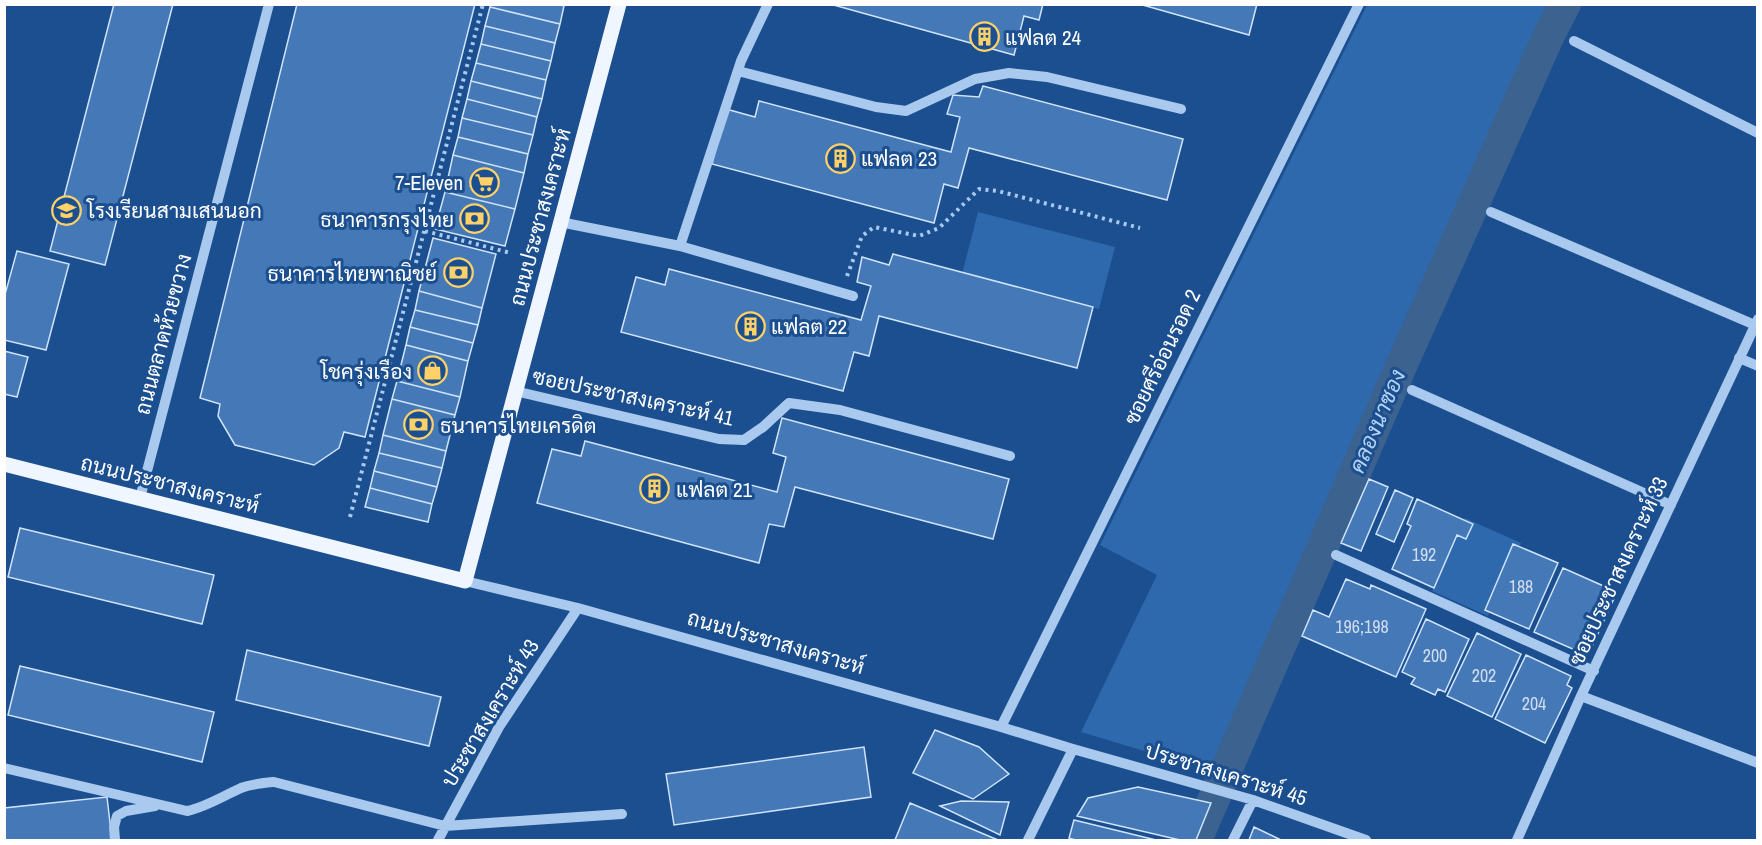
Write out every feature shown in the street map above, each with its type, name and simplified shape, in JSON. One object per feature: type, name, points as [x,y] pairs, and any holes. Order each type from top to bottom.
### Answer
[{"type":"main road","name":"ถนนประชาสงเคราะห์","points":[[4,464],[465,581],[619,4]]},
{"type":"street","name":"ถนนตลาดห้วยขวาง","points":[[140,498],[269,4]]},
{"type":"street","points":[[680,246],[741,61],[768,4]]},
{"type":"street","name":"ซอยศรีอ่อนรอด 2","points":[[1001,727],[1359,4]]},
{"type":"street","points":[[1575,41],[1758,132]]},
{"type":"street","points":[[738,71],[876,107],[906,111],[975,79],[1009,73],[1047,77],[1181,109]]},
{"type":"street","points":[[1491,212],[1756,322]]},
{"type":"street","points":[[561,222],[680,246],[853,296]]},
{"type":"street","name":"ซอยประชาสงเคราะห์ 33","points":[[1517,840],[1581,696],[1756,322]]},
{"type":"street","points":[[1739,358],[1758,366]]},
{"type":"street","points":[[1412,390],[1671,505]]},
{"type":"street","name":"ซอยประชาสงเคราะห์ 41","points":[[515,391],[719,439],[744,441],[789,403],[816,406],[840,410],[1011,456]]},
{"type":"street","points":[[1336,555],[1594,671]]},
{"type":"street","name":"ถนนประชาสงเคราะห์","points":[[465,581],[578,608],[1073,749]]},
{"type":"street","name":"ประชาสงเคราะห์ 43","points":[[438,840],[499,727],[578,608]]},
{"type":"street","points":[[1581,696],[1758,763]]},
{"type":"street","points":[[1029,840],[1073,749]]},
{"type":"street","name":"ประชาสงเคราะห์ 45","points":[[1073,749],[1253,800],[1366,840]]},
{"type":"street","points":[[4,768],[187,811],[198,809],[242,788],[258,783],[274,782],[446,826],[622,814]]},
{"type":"street","points":[[1233,840],[1253,800]]},
{"type":"street","points":[[115,840],[115,821],[122,813],[161,806]]},
{"type":"path","points":[[350,517],[483,4]]},
{"type":"path","points":[[841,292],[862,236],[874,227],[919,236],[939,228],[979,189],[998,191],[1140,228]]},
{"type":"path","points":[[425,231],[511,253]]},
{"type":"shaded area","points":[[1367,5],[1559,5],[1411,313],[1217,773],[1081,732],[1157,575],[1100,545]]},
{"type":"shaded area","points":[[978,212],[1115,247],[1099,309],[962,274]]},
{"type":"shaded area","points":[[1465,518],[1521,543],[1488,616],[1432,591]]},
{"type":"building","points":[[114,4],[173,4],[105,265],[50,251]]},
{"type":"building","points":[[297,4],[475,4],[365,437],[344,432],[339,448],[314,465],[235,445],[218,416],[220,404],[200,398]]},
{"type":"building","points":[[490,4],[559,4],[564,6],[560,24],[490,7]]},
{"type":"building","name":"แฟลต 24","points":[[830,4],[1043,4],[1039,20],[1024,16],[1014,55]]},
{"type":"building","name":"แฟลต 24","points":[[1139,4],[1257,4],[1249,35]]},
{"type":"building","points":[[490,7],[560,24],[555,43],[485,26]]},
{"type":"building","points":[[485,26],[555,43],[551,61],[481,44]]},
{"type":"building","points":[[481,44],[551,61],[546,80],[476,63]]},
{"type":"building","points":[[476,63],[546,80],[542,99],[471,81]]},
{"type":"building","points":[[471,81],[542,99],[537,117],[467,99]]},
{"type":"building","name":"แฟลต 23","points":[[983,86],[1183,139],[1167,200],[969,148],[958,188],[944,184],[934,223],[712,164],[726,109],[755,117],[759,101],[951,152],[960,117],[947,114],[953,95],[979,97]]},
{"type":"building","points":[[467,99],[537,117],[533,135],[462,118]]},
{"type":"building","points":[[462,118],[533,135],[528,154],[458,137]]},
{"type":"building","points":[[458,137],[528,154],[524,173],[453,155]]},
{"type":"building","name":"7-Eleven","points":[[453,155],[524,173],[515,209],[445,192]]},
{"type":"building","name":"ธนาคารกรุงไทย","points":[[445,192],[515,209],[505,246],[435,229]]},
{"type":"building","name":"ธนาคารไทยพาณิชย์","points":[[433,238],[496,254],[482,308],[419,291]]},
{"type":"building","points":[[17,251],[69,264],[46,350],[4,340],[4,298]]},
{"type":"building","name":"แฟลต 22","points":[[893,254],[1093,307],[1077,368],[879,316],[869,356],[854,352],[843,391],[621,332],[636,277],[665,285],[669,269],[861,320],[871,286],[857,282],[862,257],[889,265]]},
{"type":"building","points":[[419,291],[482,308],[478,325],[415,310]]},
{"type":"building","points":[[415,310],[478,325],[473,343],[410,327]]},
{"type":"building","points":[[410,327],[473,343],[468,361],[406,345]]},
{"type":"building","name":"โชครุ่งเรือง","points":[[406,345],[468,361],[460,397],[397,381]]},
{"type":"building","points":[[4,351],[28,357],[17,397],[4,394]]},
{"type":"building","points":[[397,381],[460,397],[455,415],[392,399]]},
{"type":"building","name":"ธนาคารไทยเครดิต","points":[[392,399],[455,415],[446,451],[383,435]]},
{"type":"building","name":"แฟลต 21","points":[[782,418],[1009,479],[993,539],[795,487],[784,527],[769,524],[759,563],[537,503],[552,449],[581,456],[585,441],[777,492],[786,457],[773,453]]},
{"type":"building","points":[[383,435],[446,451],[442,468],[379,453]]},
{"type":"building","points":[[379,453],[442,468],[437,487],[374,471]]},
{"type":"building","points":[[374,471],[437,487],[432,504],[370,488]]},
{"type":"building","points":[[1369,479],[1388,487],[1361,551],[1341,543]]},
{"type":"building","points":[[370,488],[432,504],[428,522],[365,507]]},
{"type":"building","points":[[1395,490],[1413,498],[1394,542],[1376,534]]},
{"type":"building","points":[[1417,499],[1473,524],[1466,539],[1457,535],[1434,588],[1392,569],[1411,526],[1407,524]]},
{"type":"building","points":[[20,528],[214,575],[202,624],[8,577]]},
{"type":"building","points":[[1513,544],[1558,563],[1529,629],[1485,610]]},
{"type":"building","points":[[1563,568],[1617,592],[1591,649],[1584,654],[1534,632]]},
{"type":"building","points":[[1346,579],[1370,589],[1371,585],[1426,609],[1396,677],[1302,636],[1313,610],[1329,617]]},
{"type":"building","points":[[1426,619],[1469,639],[1445,692],[1438,689],[1435,695],[1411,684],[1415,678],[1402,672]]},
{"type":"building","points":[[1477,633],[1521,654],[1492,717],[1447,696]]},
{"type":"building","points":[[247,650],[441,697],[429,746],[236,700]]},
{"type":"building","points":[[1526,655],[1571,676],[1567,685],[1572,688],[1545,743],[1495,719]]},
{"type":"building","points":[[20,666],[214,712],[202,762],[8,715]]},
{"type":"building","points":[[935,730],[979,747],[1009,774],[973,799],[913,773]]},
{"type":"building","points":[[864,747],[871,797],[674,825],[666,774]]},
{"type":"building","points":[[1138,787],[1211,803],[1196,840],[1180,840],[1077,816],[1088,798]]},
{"type":"building","points":[[107,797],[112,840],[4,840],[4,808]]},
{"type":"building","points":[[961,801],[1009,802],[1000,835],[940,806]]},
{"type":"building","points":[[910,803],[998,840],[895,840]]},
{"type":"building","points":[[1074,820],[1156,840],[1075,840],[1069,838]]},
{"type":"building","points":[[1254,827],[1281,840],[1249,840]]},
{"type":"waterway","name":"คลองนาซอง","points":[[1196,840],[1402,364],[1565,4]]},
{"type":"place","name":"แฟลต 24","points":[[984,37]]},
{"type":"place","name":"แฟลต 23","points":[[840,158]]},
{"type":"place","name":"7-Eleven","points":[[484,182]]},
{"type":"place","name":"โรงเรียนสามเสนนอก","points":[[66,210]]},
{"type":"place","name":"ธนาคารกรุงไทย","points":[[475,219]]},
{"type":"place","name":"ธนาคารไทยพาณิชย์","points":[[458,273]]},
{"type":"place","name":"แฟลต 22","points":[[750,326]]},
{"type":"place","name":"โชครุ่งเรือง","points":[[433,371]]},
{"type":"place","name":"ธนาคารไทยเครดิต","points":[[419,425]]},
{"type":"place","name":"แฟลต 21","points":[[655,489]]}]
